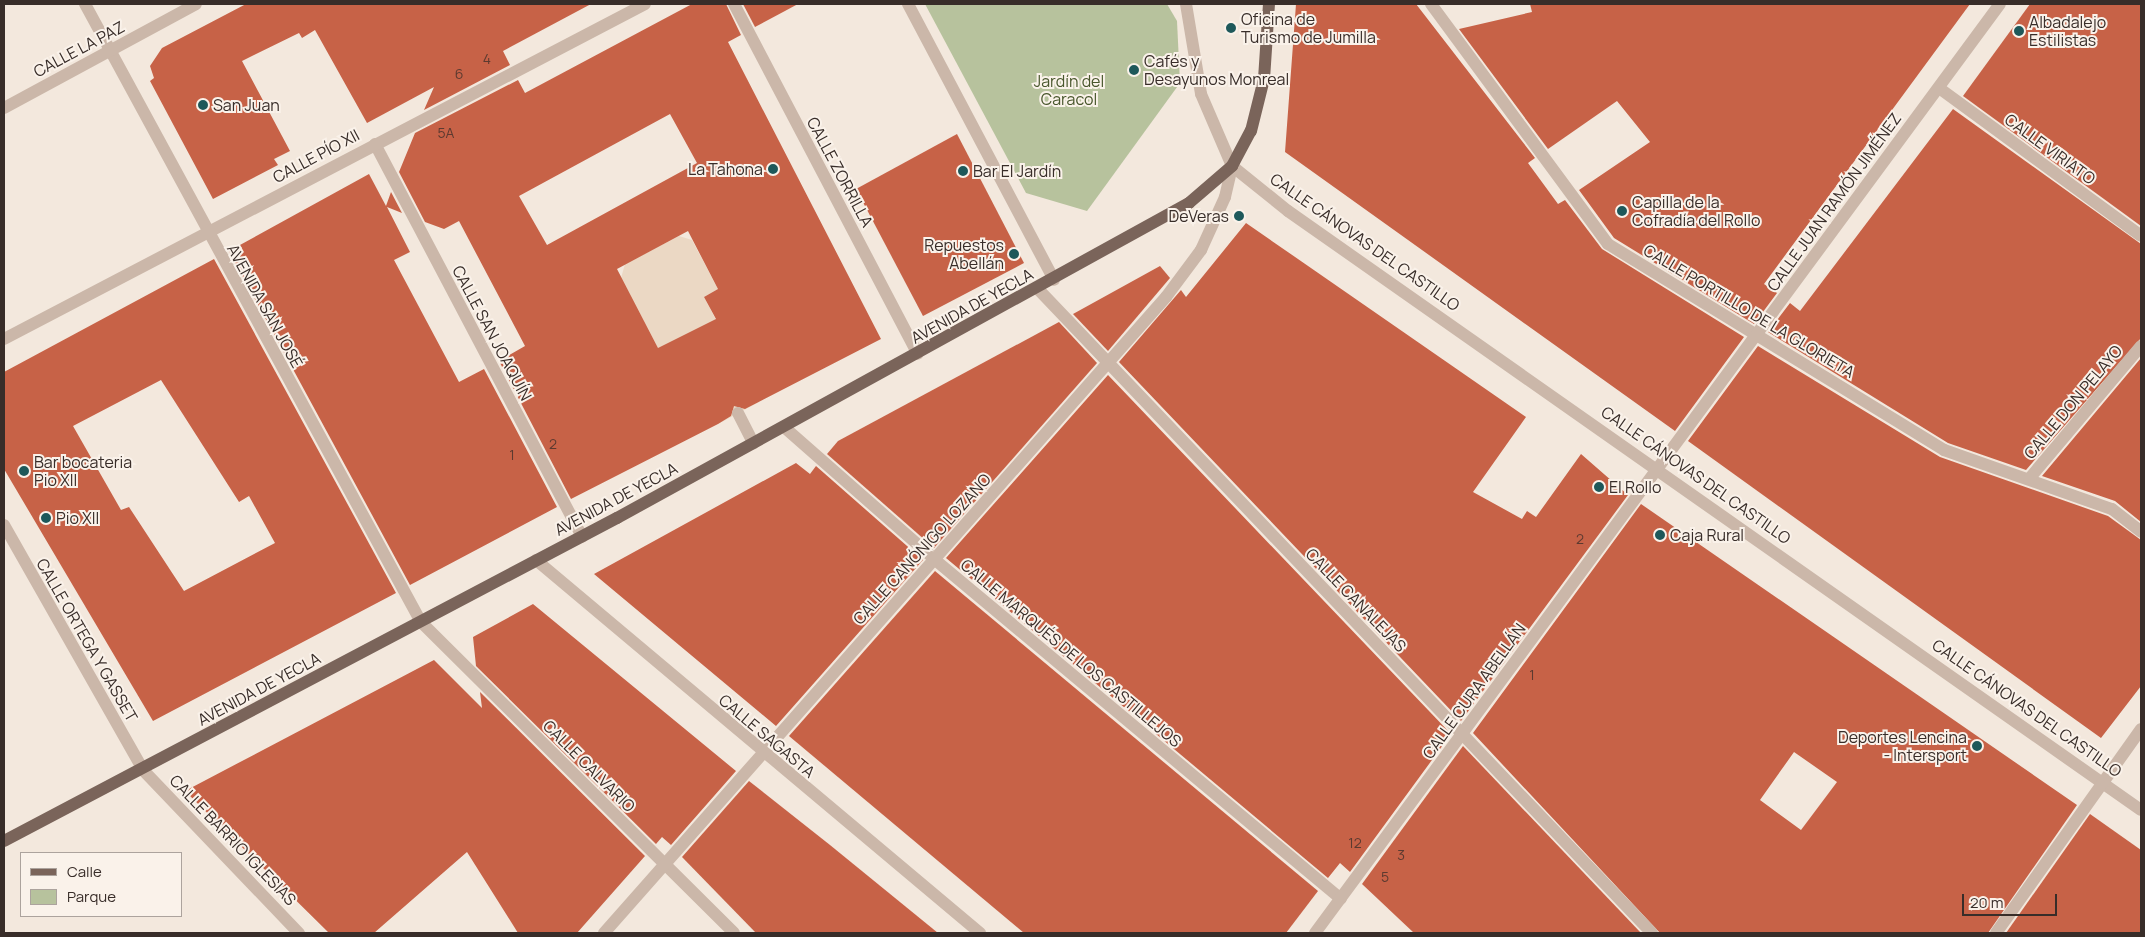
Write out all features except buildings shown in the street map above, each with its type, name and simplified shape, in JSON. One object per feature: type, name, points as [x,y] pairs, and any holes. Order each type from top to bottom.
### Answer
[{"type":"main road","points":[[1232,166],[1251,130],[1260,98],[1269,4]]},
{"type":"main road","name":"AVENIDA DE YECLA","points":[[4,841],[143,770],[582,537],[1038,289],[1189,203],[1232,166]]},
{"type":"street","name":"AVENIDA SAN JOSÉ","points":[[85,4],[206,233],[421,622]]},
{"type":"street","name":"CALLE LA PAZ","points":[[4,108],[196,4]]},
{"type":"street","name":"CALLE PÍO XII","points":[[4,339],[645,4]]},
{"type":"street","name":"CALLE ZORRILLA","points":[[734,4],[918,354]]},
{"type":"street","points":[[908,4],[1054,280]]},
{"type":"street","points":[[1186,4],[1201,94],[1232,166]]},
{"type":"street","name":"CALLE PORTILLO DE LA GLORIETA","points":[[1431,4],[1608,244],[1758,333],[1944,450],[2112,509],[2141,532]]},
{"type":"street","name":"CALLE JUAN RAMÓN JIMÉNEZ","points":[[1658,468],[2000,4]]},
{"type":"street","name":"CALLE VIRIATO","points":[[1939,88],[2141,236]]},
{"type":"street","name":"CALLE SAN JOAQUÍN","points":[[374,144],[582,537]]},
{"type":"street","name":"CALLE CANÓNIGO LOZANO","points":[[604,933],[1107,365],[1201,250],[1225,197],[1232,166]]},
{"type":"street","name":"CALLE CÁNOVAS DEL CASTILLO","points":[[1232,166],[1288,211],[1658,468],[2141,810]]},
{"type":"street","name":"CALLE CANALEJAS","points":[[1038,289],[1107,365],[1652,933]]},
{"type":"street","name":"CALLE DON PELAYO","points":[[2029,479],[2141,346]]},
{"type":"street","points":[[738,413],[754,443]]},
{"type":"street","name":"CALLE MARQUÉS DE LOS CASTILLEJOS","points":[[784,427],[934,559],[1341,900]]},
{"type":"street","name":"CALLE CURA ABELLÁN","points":[[1316,933],[1658,468]]},
{"type":"street","name":"CALLE ORTEGA Y GASSET","points":[[4,525],[143,770]]},
{"type":"street","name":"CALLE SAGASTA","points":[[536,560],[762,754],[980,933]]},
{"type":"street","name":"CALLE CALVARIO","points":[[421,622],[734,933]]},
{"type":"street","points":[[1996,933],[2102,781],[2141,729]]},
{"type":"street","name":"CALLE BARRIO IGLESIAS","points":[[143,770],[299,933]]},
{"type":"green space","name":"Jardín del Caracol","points":[[925,4],[1167,4],[1177,21],[1180,83],[1087,211],[1026,193]]},
{"type":"shaded area","points":[[679,236],[692,240],[718,289],[704,297],[759,402],[718,424],[658,348],[621,278],[625,264]]},
{"type":"place","name":"Oficina de Turismo de Jumilla","points":[[1231,28]]},
{"type":"place","name":"Albadalejo Estilistas","points":[[2019,31]]},
{"type":"place","name":"Cafés y Desayunos Monreal","points":[[1134,70]]},
{"type":"place","name":"San Juan","points":[[203,105]]},
{"type":"place","name":"La Tahona","points":[[773,169]]},
{"type":"place","name":"Bar El Jardín","points":[[963,171]]},
{"type":"place","name":"Capilla de la Cofradía del Rollo","points":[[1622,211]]},
{"type":"place","name":"DeVeras","points":[[1239,216]]},
{"type":"place","name":"Repuestos Abellán","points":[[1014,254]]},
{"type":"place","name":"Bar bocateria Pio XII","points":[[24,471]]},
{"type":"place","name":"El Rollo","points":[[1599,487]]},
{"type":"place","name":"Pio XII","points":[[46,518]]},
{"type":"place","name":"Caja Rural","points":[[1660,535]]},
{"type":"place","name":"Deportes Lencina - Intersport","points":[[1977,746]]}]
